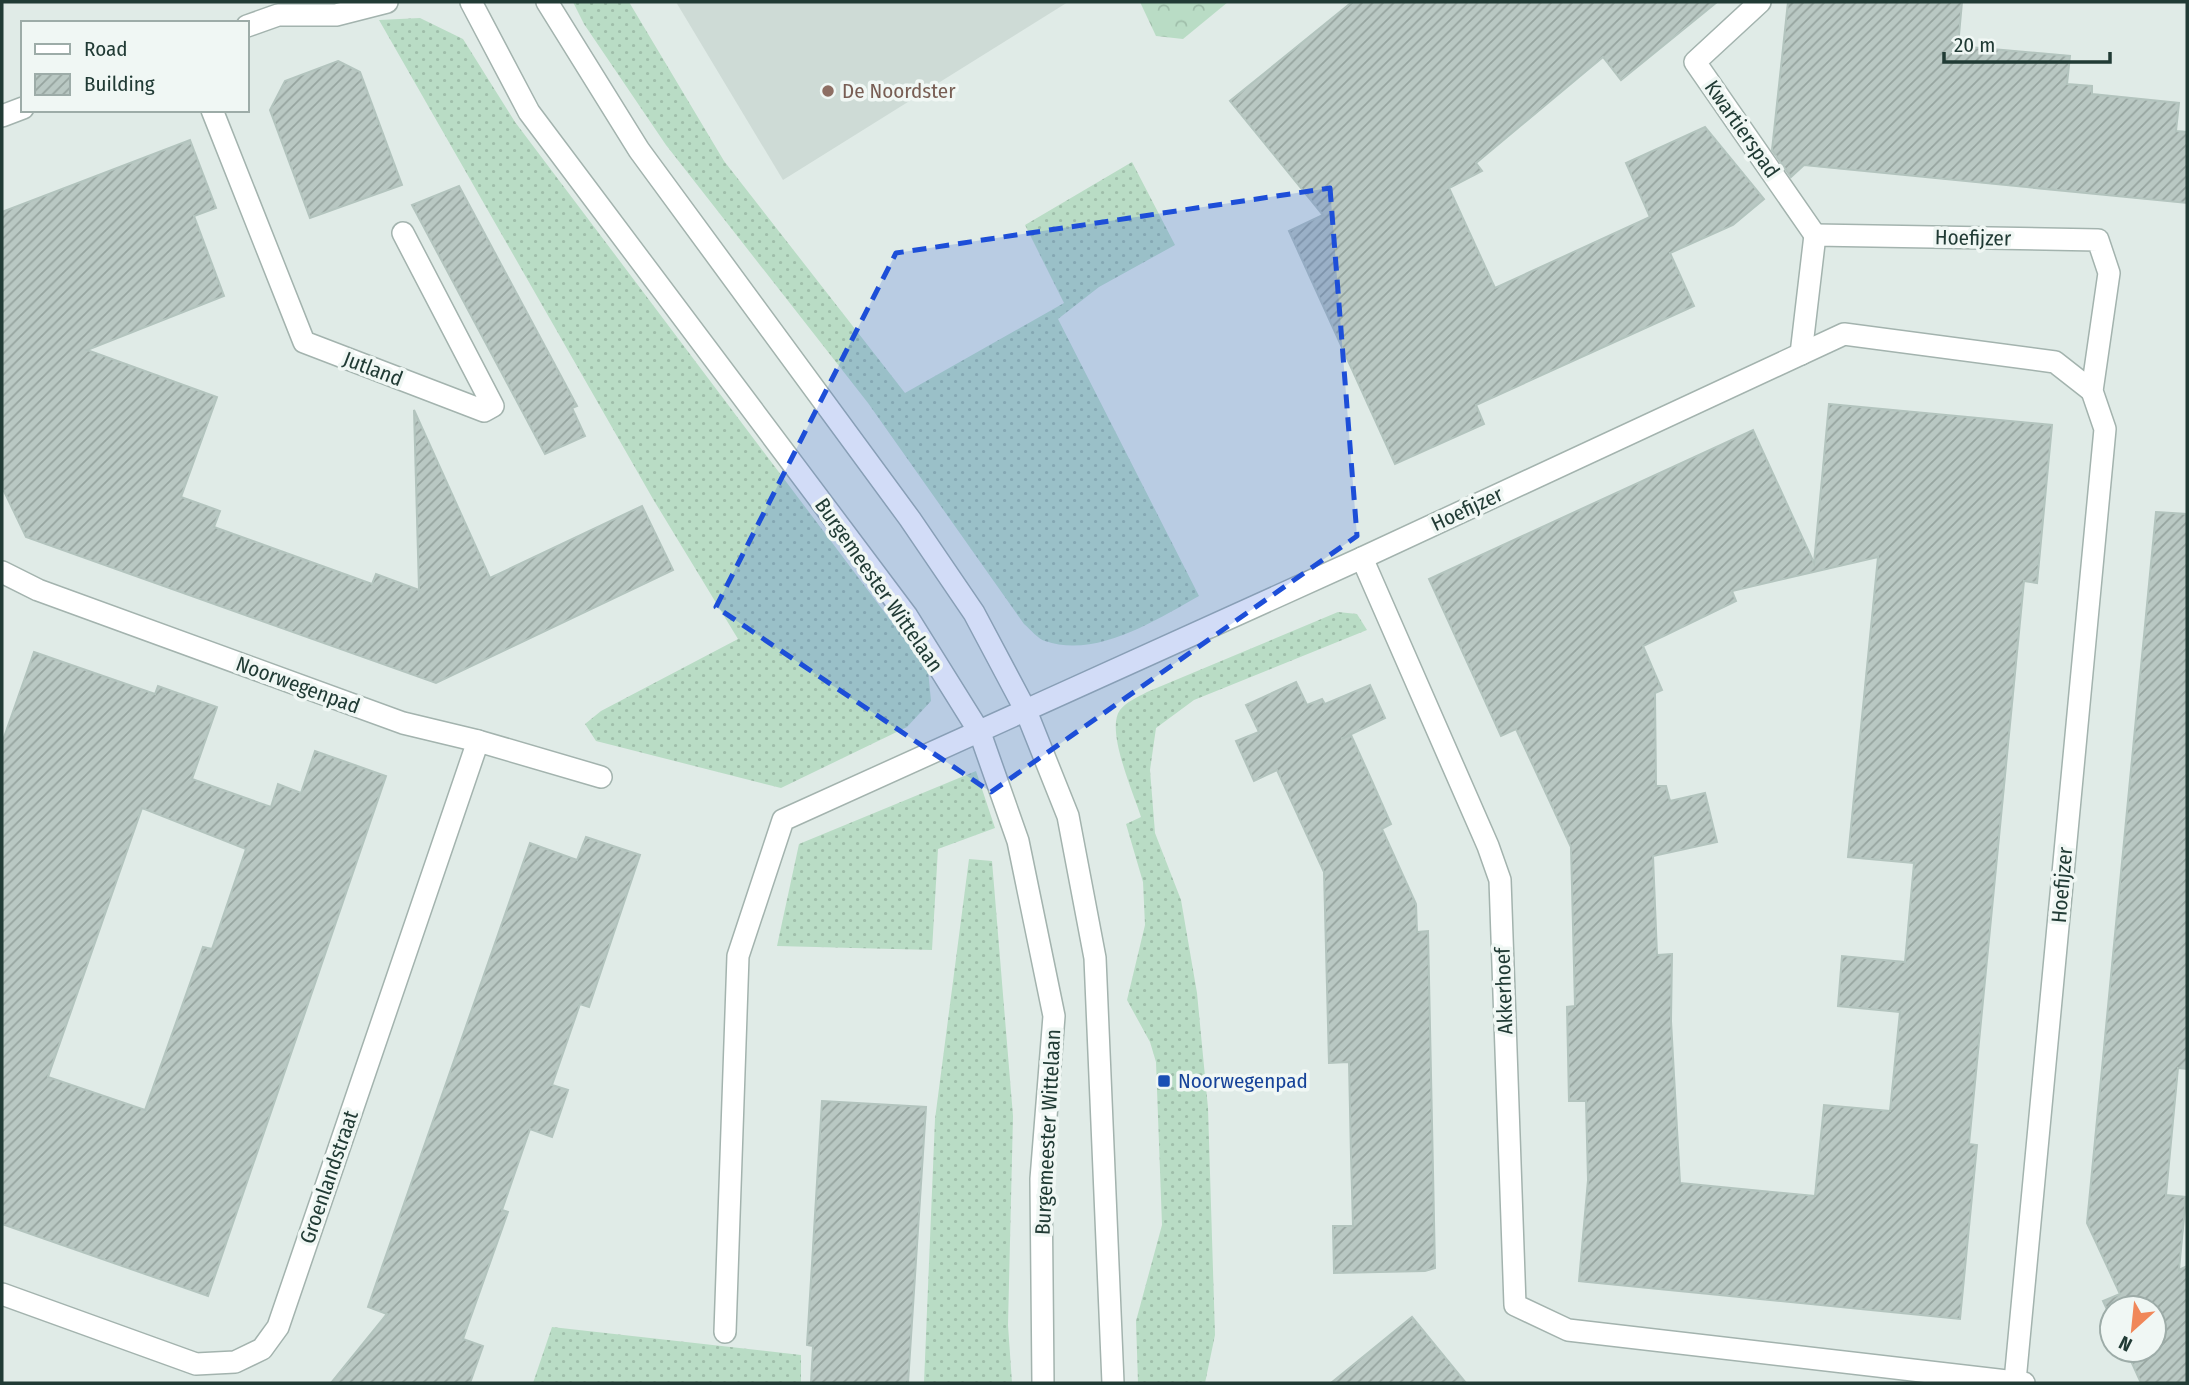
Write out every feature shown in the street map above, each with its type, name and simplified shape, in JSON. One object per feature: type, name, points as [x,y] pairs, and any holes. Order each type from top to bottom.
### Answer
[{"type":"street","points":[[248,25],[280,6],[336,15],[387,2]]},
{"type":"street","name":"Burgemeester Wittelaan","points":[[471,2],[529,112],[906,616],[980,733],[1018,841],[1054,1016],[1041,1179],[1043,1383]]},
{"type":"street","points":[[547,2],[639,150],[910,519],[974,613],[1026,711],[1068,816],[1095,958],[1113,1383]]},
{"type":"street","name":"Kwartierspad","points":[[1759,2],[1695,62],[1815,235]]},
{"type":"street","points":[[2,116],[21,109]]},
{"type":"street","name":"Jutland","points":[[213,112],[304,342],[484,411],[493,406],[403,233]]},
{"type":"street","points":[[1801,354],[1815,235]]},
{"type":"street","name":"Hoefijzer","points":[[1815,235],[2098,240],[2109,273],[2092,391],[2105,429],[2019,1382]]},
{"type":"street","name":"Hoefijzer","points":[[1362,558],[1844,334],[2055,362],[2092,391]]},
{"type":"street","points":[[725,1332],[738,956],[783,820],[1362,558]]},
{"type":"street","name":"Akkerhoef","points":[[1362,558],[1488,845],[1500,880],[1515,1305],[1568,1330],[2019,1382]]},
{"type":"street","name":"Noorwegenpad","points":[[2,572],[38,590],[403,723],[478,741],[601,777]]},
{"type":"street","name":"Groenlandstraat","points":[[2,1294],[196,1364],[234,1362],[262,1349],[278,1327],[478,741]]},
{"type":"highlighted area","points":[[1330,188],[1357,536],[991,792],[716,607],[896,253]]},
{"type":"shaded area","name":"De Noordster","points":[[676,2],[1068,2],[783,180]]},
{"type":"green space","points":[[573,2],[629,2],[724,161],[905,393],[1064,303],[1025,225],[1132,162],[1175,245],[1099,287],[1058,319],[1199,596],[1145,626],[1105,641],[1064,645],[1045,641],[1034,634],[1024,624],[868,403],[666,145],[584,24]]},
{"type":"green space","points":[[1140,2],[1228,2],[1183,39],[1156,36]]},
{"type":"green space","points":[[420,18],[463,39],[515,122],[928,670],[931,701],[907,727],[781,788],[596,741],[585,724],[601,711],[738,639],[653,499],[379,20]]},
{"type":"green space","points":[[1338,612],[1357,614],[1367,630],[1194,700],[1156,728],[1150,770],[1155,833],[1181,900],[1197,993],[1208,1108],[1215,1335],[1205,1383],[1138,1383],[1136,1321],[1162,1225],[1156,1062],[1150,1042],[1127,1000],[1145,925],[1143,882],[1126,824],[1141,817],[1118,747],[1116,719],[1123,707],[1147,692]]},
{"type":"green space","points":[[976,771],[995,828],[938,849],[932,950],[777,946],[799,844]]},
{"type":"green space","points":[[969,859],[992,861],[1013,1116],[1008,1325],[1012,1383],[924,1383],[935,1119]]},
{"type":"green space","points":[[552,1327],[801,1355],[801,1383],[533,1383]]},
{"type":"building","points":[[1352,2],[1717,2],[1621,80],[1603,57],[1476,163],[1482,171],[1449,188],[1495,288],[1650,217],[1626,163],[1705,127],[1764,199],[1733,225],[1670,253],[1694,306],[1476,405],[1484,424],[1395,464],[1289,231],[1323,215],[1230,101]]},
{"type":"building","points":[[1788,2],[1962,2],[1958,46],[2070,56],[2067,84],[2092,86],[2092,94],[2179,103],[2176,131],[2187,132],[2187,203],[1804,165],[1791,177],[1772,150]]},
{"type":"building","points":[[338,61],[360,72],[402,185],[310,218],[270,110],[285,81]]},
{"type":"building","points":[[190,140],[216,208],[194,216],[224,296],[87,350],[217,397],[181,497],[220,511],[214,527],[372,584],[376,574],[419,590],[414,410],[490,578],[642,506],[673,570],[436,683],[26,537],[2,487],[2,212]]},
{"type":"building","points":[[459,186],[577,406],[572,408],[585,436],[545,454],[412,205]]},
{"type":"building","points":[[1829,404],[2052,425],[2037,583],[2024,581],[1969,1144],[1977,1145],[1960,1319],[1579,1281],[1588,1180],[1586,1101],[1569,1101],[1567,1007],[1575,1006],[1571,847],[1516,729],[1501,736],[1429,579],[1753,430],[1814,563]],"holes":[[[1878,557],[1848,857],[1914,863],[1905,962],[1842,956],[1838,1006],[1900,1012],[1890,1111],[1824,1105],[1815,1196],[1680,1183],[1671,1021],[1672,954],[1657,955],[1653,856],[1717,842],[1705,793],[1670,801],[1666,786],[1656,786],[1655,693],[1662,690],[1643,646],[1736,601],[1732,591]]]},
{"type":"building","points":[[2156,512],[2187,514],[2187,1069],[2178,1068],[2166,1195],[2186,1197],[2179,1270],[2187,1266],[2187,1383],[2141,1383],[2132,1364],[2168,1364],[2168,1294],[2120,1294],[2087,1223]]},
{"type":"building","points":[[34,652],[155,694],[158,686],[217,707],[192,779],[271,807],[278,784],[301,793],[315,751],[386,776],[208,1296],[2,1224],[2,743]],"holes":[[[142,808],[246,849],[212,949],[203,947],[145,1110],[48,1077]]]},
{"type":"building","points":[[1296,682],[1307,705],[1322,699],[1325,704],[1370,685],[1385,718],[1341,739],[1351,735],[1371,779],[1391,824],[1382,829],[1416,904],[1417,932],[1428,931],[1435,1268],[1425,1271],[1334,1273],[1333,1226],[1353,1226],[1349,1062],[1329,1063],[1324,872],[1277,770],[1254,781],[1236,741],[1259,732],[1246,705]]},
{"type":"building","points":[[586,837],[640,855],[589,1007],[580,1004],[552,1085],[568,1090],[552,1137],[530,1129],[502,1210],[508,1212],[463,1339],[483,1346],[470,1383],[331,1383],[387,1314],[368,1307],[530,843],[577,860]]},
{"type":"building","points":[[822,1101],[926,1107],[908,1383],[811,1383],[813,1346],[807,1345]]},
{"type":"building","points":[[1412,1317],[1466,1383],[1331,1383]]},
{"type":"place","name":"De Noordster","points":[[828,91]]},
{"type":"place","name":"Noorwegenpad","points":[[1164,1081]]}]
